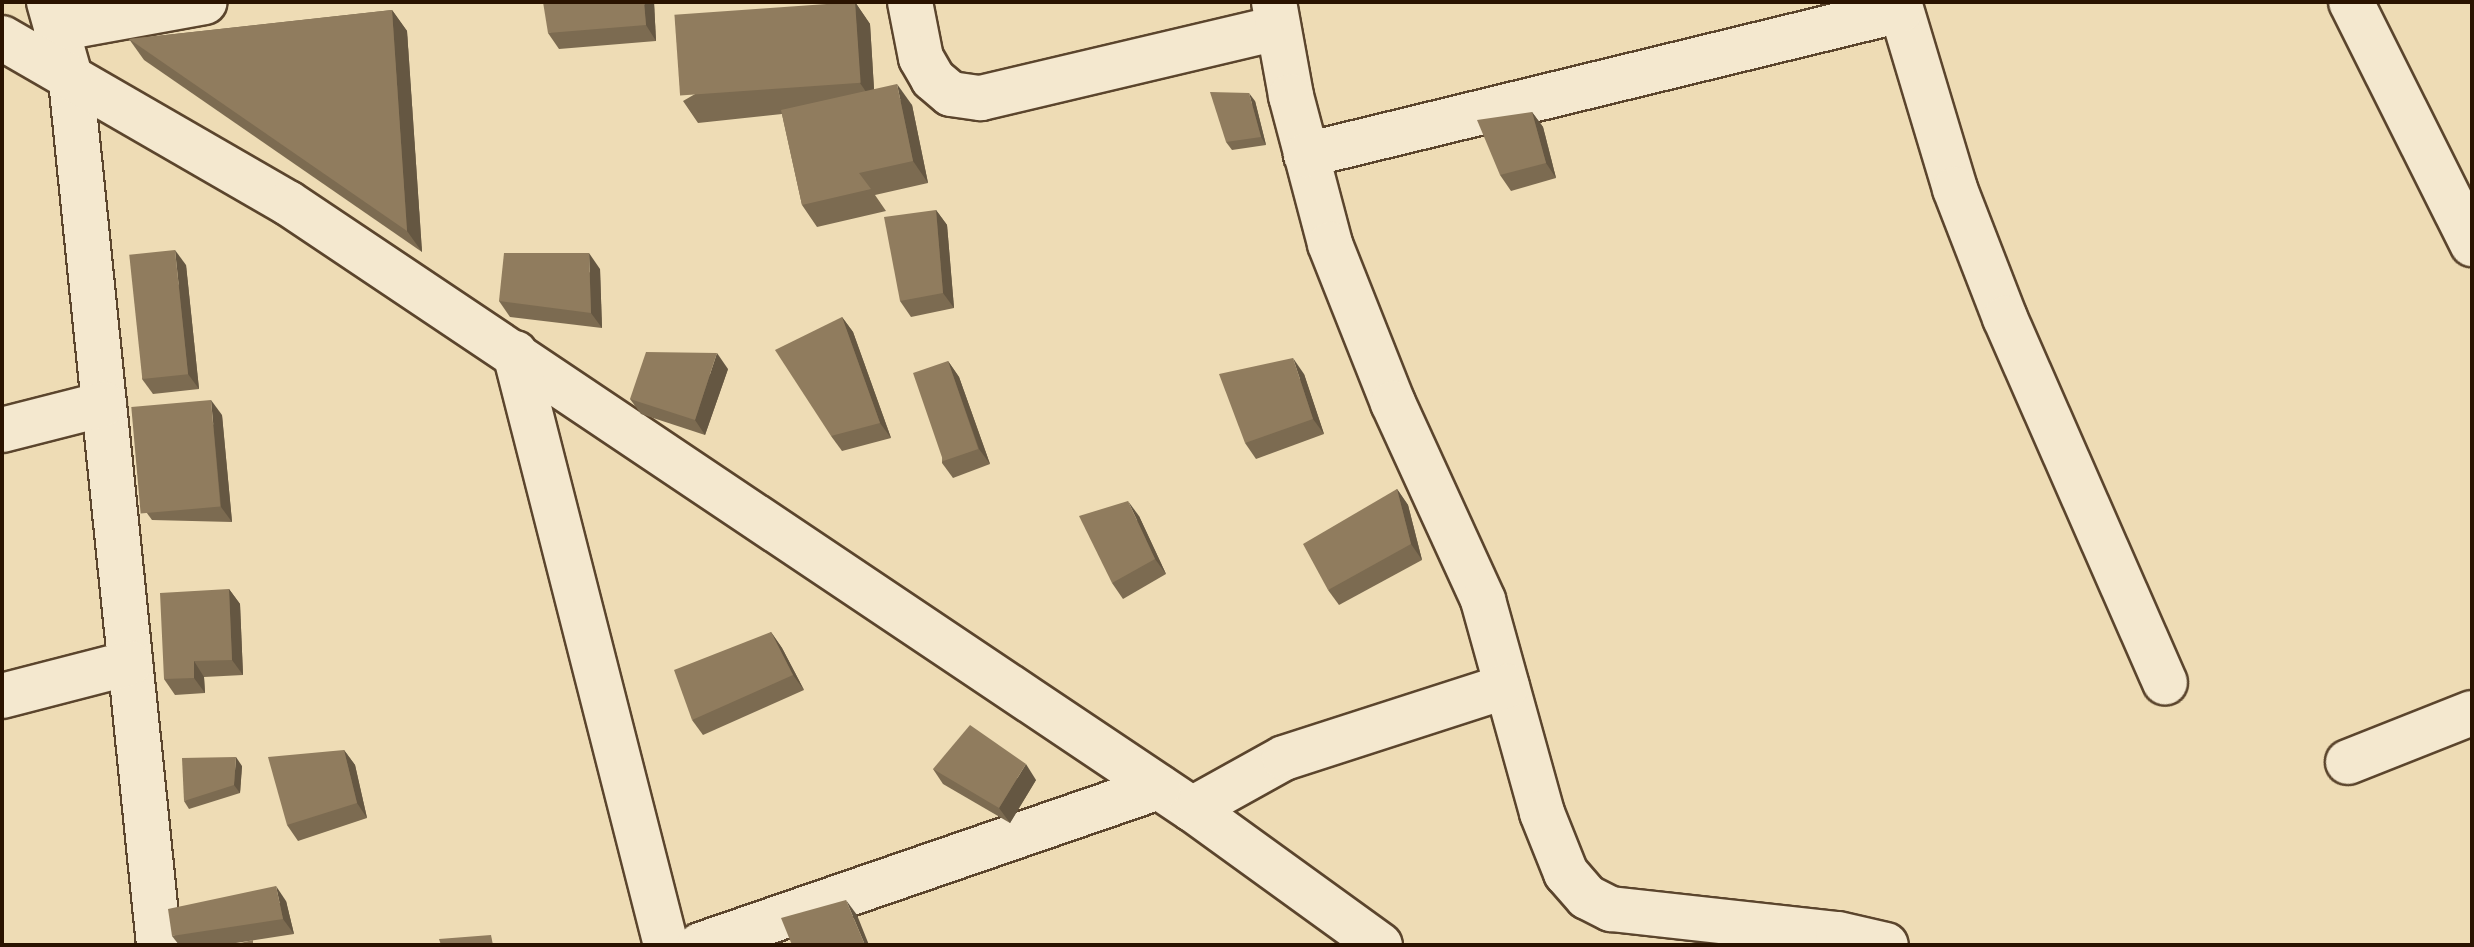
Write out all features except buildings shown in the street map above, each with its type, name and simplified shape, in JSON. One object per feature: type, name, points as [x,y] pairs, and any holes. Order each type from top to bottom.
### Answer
[{"type":"street","points":[[159,945],[71,80],[53,16],[205,2]]},
{"type":"street","points":[[910,2],[921,58],[933,79],[951,94],[981,98],[1276,15],[1306,155],[1330,244],[1393,403],[1483,600],[1542,813],[1566,873],[1587,897],[1611,909],[1838,934],[1886,945]]},
{"type":"street","points":[[2351,2],[2472,244]]},
{"type":"street","points":[[1306,155],[1900,6],[1955,189],[2005,318],[2165,682]]},
{"type":"street","points":[[2,38],[288,203],[1176,798],[1380,945]]},
{"type":"street","points":[[515,353],[666,945]]},
{"type":"street","points":[[2,430],[104,404]]},
{"type":"street","points":[[2,696],[130,663]]},
{"type":"street","points":[[700,945],[1176,798],[1284,758],[1507,686]]},
{"type":"street","points":[[2348,762],[2472,713]]}]
